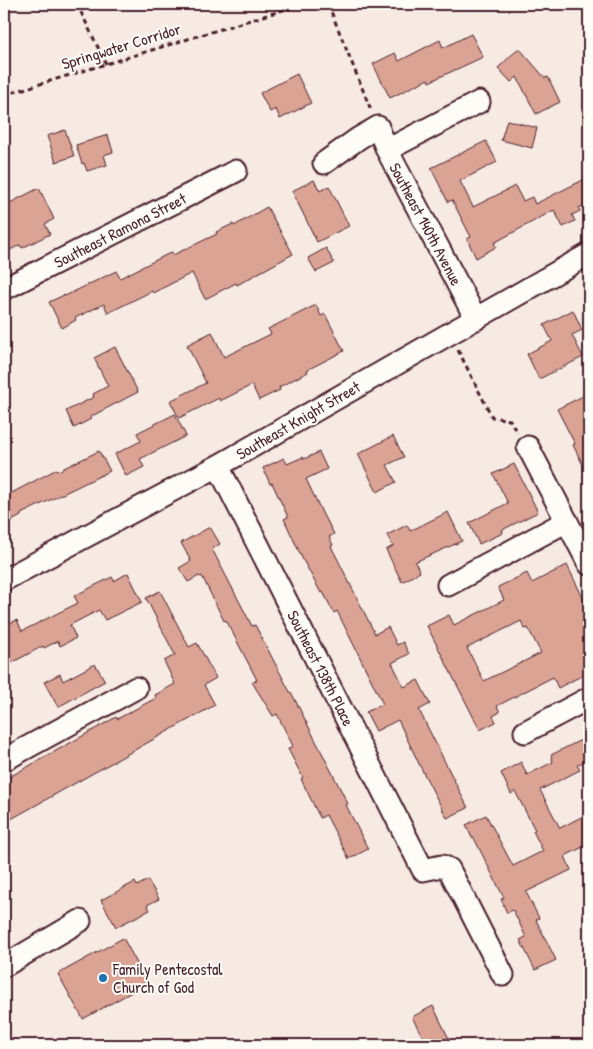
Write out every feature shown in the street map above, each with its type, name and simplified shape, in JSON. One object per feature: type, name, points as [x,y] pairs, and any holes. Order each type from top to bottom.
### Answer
[{"type":"street","points":[[387,150],[479,102]]},
{"type":"street","name":"Southeast 140th Avenue","points":[[378,127],[387,150],[476,319]]},
{"type":"street","points":[[324,164],[378,127]]},
{"type":"street","name":"Southeast Ramona Street","points":[[4,289],[236,171]]},
{"type":"street","name":"Southeast Knight Street","points":[[4,580],[218,466],[589,254]]},
{"type":"street","points":[[528,447],[589,564]]},
{"type":"street","name":"Southeast 138th Place","points":[[218,466],[424,870],[442,866],[449,869],[503,975]]},
{"type":"street","points":[[448,585],[567,522]]},
{"type":"street","points":[[4,760],[136,688]]},
{"type":"street","points":[[525,732],[589,698]]},
{"type":"street","points":[[4,966],[80,921]]},
{"type":"path","points":[[77,4],[106,64]]},
{"type":"path","name":"Springwater Corridor","points":[[4,95],[303,4]]},
{"type":"path","points":[[328,4],[378,127]]},
{"type":"path","points":[[450,334],[492,417],[510,420],[515,431],[528,447]]},
{"type":"building","points":[[471,34],[483,57],[429,82],[428,79],[390,98],[373,64],[395,53],[399,61],[440,40],[443,48]]},
{"type":"building","points":[[519,48],[545,78],[548,77],[560,102],[536,114],[517,77],[511,82],[498,68]]},
{"type":"building","points":[[297,74],[311,103],[280,119],[276,109],[270,112],[260,93]]},
{"type":"building","points":[[507,120],[537,128],[532,148],[501,140]]},
{"type":"building","points":[[65,130],[74,156],[56,162],[47,136]]},
{"type":"building","points":[[108,135],[113,152],[104,155],[107,165],[87,171],[84,163],[82,164],[76,145]]},
{"type":"building","points":[[486,141],[497,162],[460,181],[473,207],[515,186],[523,201],[532,197],[535,204],[589,177],[589,203],[579,208],[580,211],[572,215],[575,221],[563,227],[554,210],[494,243],[496,247],[476,258],[467,239],[471,237],[452,200],[448,202],[431,168]]},
{"type":"building","points":[[314,180],[320,191],[329,186],[349,226],[317,242],[292,191]]},
{"type":"building","points":[[39,188],[54,219],[45,224],[50,234],[22,248],[20,245],[4,253],[4,206]]},
{"type":"building","points":[[267,207],[293,254],[237,285],[236,283],[205,299],[192,273],[108,313],[104,304],[75,318],[76,320],[62,328],[49,302],[116,271],[120,278],[172,252],[173,255],[217,234],[216,232],[233,224],[234,226]]},
{"type":"building","points":[[326,248],[334,263],[316,272],[308,258]]},
{"type":"building","points":[[316,305],[321,316],[325,314],[344,351],[307,370],[308,372],[279,387],[280,390],[259,400],[252,385],[220,401],[219,398],[179,418],[170,401],[206,383],[187,345],[212,332],[224,357],[271,334],[268,329]]},
{"type":"building","points":[[573,310],[582,330],[572,335],[583,357],[539,379],[527,354],[552,341],[544,325]]},
{"type":"building","points":[[115,347],[138,392],[90,417],[91,419],[74,428],[66,411],[94,397],[93,394],[108,386],[94,358]]},
{"type":"building","points":[[589,393],[589,477],[557,409]]},
{"type":"building","points":[[175,414],[186,436],[140,459],[144,467],[126,476],[115,454],[141,441],[137,433]]},
{"type":"building","points":[[393,436],[404,457],[387,465],[396,482],[377,492],[358,454]]},
{"type":"building","points":[[99,451],[110,471],[21,514],[21,516],[4,525],[4,497],[57,469],[58,471]]},
{"type":"building","points":[[319,452],[327,469],[306,479],[334,534],[329,537],[333,545],[331,546],[375,634],[388,627],[397,645],[403,642],[409,654],[392,663],[404,687],[418,680],[430,704],[419,710],[468,808],[447,818],[398,720],[376,731],[366,712],[383,704],[337,611],[334,613],[303,560],[284,519],[288,517],[263,468],[284,458],[287,464]]},
{"type":"building","points":[[514,464],[538,512],[502,530],[503,533],[479,544],[469,523],[508,503],[493,474]]},
{"type":"building","points":[[448,512],[462,541],[415,562],[420,572],[402,582],[386,550],[393,546],[387,535],[407,525],[410,531]]},
{"type":"building","points":[[210,527],[220,544],[212,549],[252,626],[255,625],[291,692],[348,804],[346,805],[368,849],[349,859],[326,815],[320,818],[288,749],[293,746],[277,714],[273,716],[252,682],[257,680],[226,620],[224,621],[202,576],[188,582],[179,568],[191,561],[181,543]]},
{"type":"building","points":[[567,565],[589,610],[589,672],[558,688],[553,677],[497,706],[500,712],[493,716],[496,722],[480,730],[427,626],[449,615],[454,625],[504,600],[498,587],[527,573],[532,583]],"holes":[[[521,621],[525,629],[528,628],[541,653],[484,681],[467,648]]]},
{"type":"building","points":[[128,573],[142,602],[105,620],[99,610],[70,625],[76,638],[60,646],[58,641],[44,648],[43,646],[4,667],[4,626],[17,620],[22,631],[78,603],[74,596],[112,577],[114,581]]},
{"type":"building","points":[[160,591],[189,647],[197,643],[216,678],[204,685],[215,705],[4,823],[4,780],[116,717],[117,719],[156,698],[155,695],[175,684],[164,661],[175,655],[146,598]]},
{"type":"building","points":[[95,664],[105,681],[58,707],[44,682],[60,674],[63,681]]},
{"type":"building","points":[[589,736],[589,759],[577,765],[580,770],[540,790],[560,828],[589,813],[589,844],[565,856],[571,870],[526,892],[539,918],[536,920],[556,960],[535,970],[520,940],[526,937],[513,910],[507,913],[501,899],[504,898],[466,825],[486,815],[513,866],[543,851],[533,831],[535,830],[515,791],[511,794],[501,773],[521,762],[527,775],[553,762],[551,755]]},
{"type":"building","points":[[148,880],[159,899],[147,905],[150,910],[116,927],[101,900],[135,882],[137,886]]},
{"type":"building","name":"Family Pentecostal Church of God","points":[[123,938],[148,983],[83,1019],[58,974]]},
{"type":"building","points":[[433,1006],[452,1045],[427,1045],[412,1017]]},
{"type":"place","name":"Family Pentecostal Church of God","points":[[103,978]]}]
